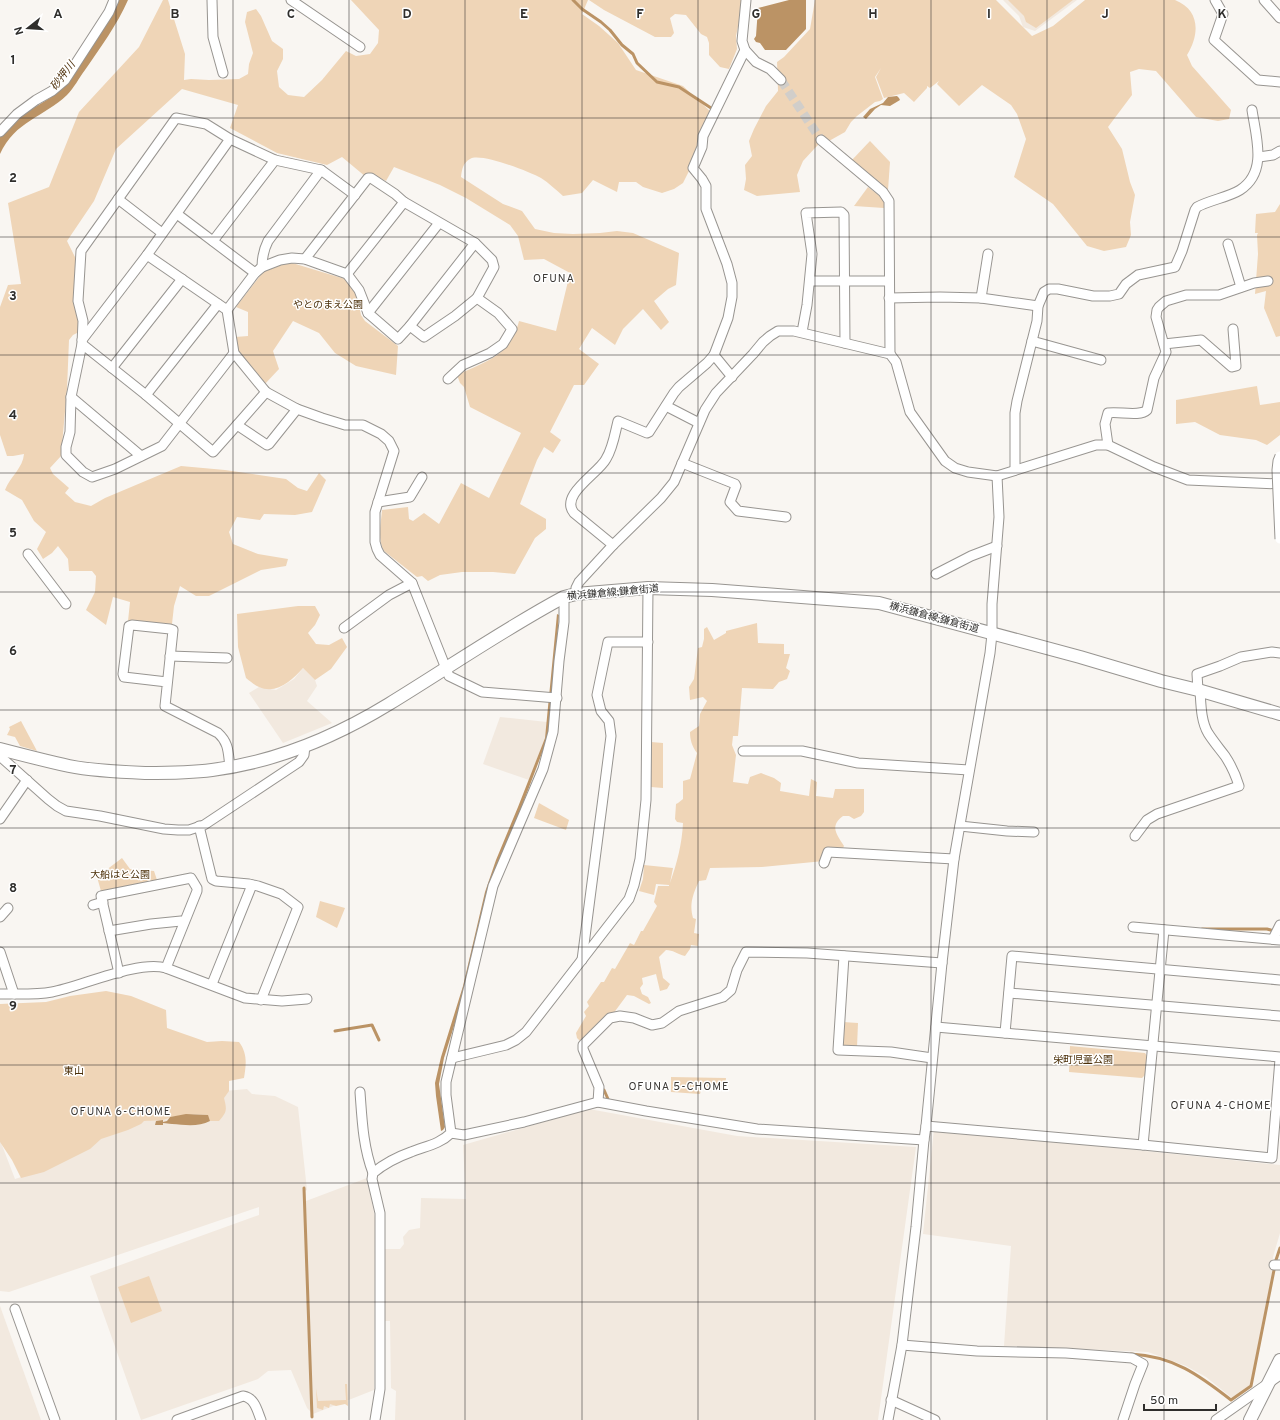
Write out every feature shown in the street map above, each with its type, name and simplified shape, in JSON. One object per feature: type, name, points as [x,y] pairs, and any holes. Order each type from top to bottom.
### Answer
[{"type":"main road","name":"横浜鎌倉線;鎌倉街道","points":[[0,749],[69,766],[119,772],[173,773],[211,770],[270,758],[326,738],[388,704],[541,610],[570,596],[648,588],[719,590],[879,603],[1280,714]]},
{"type":"main road","points":[[1250,1420],[1280,1360]]},
{"type":"street","points":[[0,132],[17,114],[36,100],[52,91],[65,80],[109,12],[114,0]]},
{"type":"street","points":[[212,0],[213,37],[223,73]]},
{"type":"street","points":[[291,0],[360,47]]},
{"type":"street","points":[[746,0],[742,41],[745,50],[756,62],[770,69],[782,80]]},
{"type":"street","points":[[1214,0],[1224,14],[1214,40],[1258,80],[1280,82]]},
{"type":"street","points":[[1264,0],[1280,18]]},
{"type":"street","points":[[613,545],[574,513],[571,509],[570,502],[584,480],[603,464],[607,458],[618,421],[647,433],[649,432],[679,387],[700,370],[714,355],[728,318],[732,296],[732,283],[723,252],[706,209],[706,186],[694,168],[702,148],[703,136],[745,50]]},
{"type":"street","points":[[1015,470],[1015,413],[1037,321],[1038,306],[1044,292],[1049,289],[1058,289],[1093,296],[1110,296],[1120,294],[1126,284],[1138,275],[1175,267],[1197,207],[1240,190],[1252,179],[1256,171],[1259,157],[1252,110]]},
{"type":"street","points":[[234,353],[162,446],[115,469],[92,477],[83,472],[66,455],[66,447],[70,432],[71,397],[82,342],[83,322],[78,301],[81,251],[176,118],[206,124],[230,139],[275,160],[321,170],[355,195]]},
{"type":"street","points":[[82,342],[177,214],[230,139]]},
{"type":"street","points":[[821,140],[883,192],[889,201],[890,354],[896,362],[910,412],[945,461],[955,468],[968,472],[997,476],[1096,445],[1108,444],[1154,467],[1188,480],[1280,484]]},
{"type":"street","points":[[1259,157],[1273,155],[1280,151]]},
{"type":"street","points":[[213,241],[275,160]]},
{"type":"street","points":[[227,310],[259,270],[264,247],[268,241],[321,170]]},
{"type":"street","points":[[305,259],[368,178],[371,178],[404,202],[475,243],[492,260],[494,267],[477,298],[455,316],[424,337],[410,326]]},
{"type":"street","points":[[118,199],[162,233]]},
{"type":"street","points":[[346,274],[404,202]]},
{"type":"street","points":[[802,332],[810,281],[812,254],[806,214],[841,212],[844,215],[845,344]]},
{"type":"street","points":[[177,214],[213,241],[259,270]]},
{"type":"street","points":[[368,313],[439,223]]},
{"type":"street","points":[[259,270],[280,260],[292,258],[305,259],[346,274],[359,290],[368,313],[398,339],[410,326],[475,243]]},
{"type":"street","points":[[1228,244],[1241,287]]},
{"type":"street","points":[[981,298],[988,254]]},
{"type":"street","points":[[147,255],[227,310],[234,353],[266,392],[297,409],[345,424],[363,425],[381,434],[389,441],[394,451],[375,512],[375,542],[380,555],[412,582],[450,678],[482,692],[557,698]]},
{"type":"street","points":[[112,368],[182,279]]},
{"type":"street","points":[[810,281],[889,281]]},
{"type":"street","points":[[1108,444],[1105,424],[1108,413],[1141,413],[1147,410],[1154,378],[1166,352],[1156,313],[1162,304],[1166,301],[1186,295],[1219,295],[1254,282],[1268,281]]},
{"type":"street","points":[[448,379],[463,365],[490,353],[504,344],[512,329],[498,313],[477,298]]},
{"type":"street","points":[[889,298],[981,298],[1038,306]]},
{"type":"street","points":[[146,395],[218,304]]},
{"type":"street","points":[[1164,344],[1201,340],[1232,367],[1236,366],[1233,329]]},
{"type":"street","points":[[451,1133],[446,1095],[446,1082],[493,886],[543,769],[553,732],[559,661],[564,622],[570,596],[579,582],[613,545],[661,498],[674,482],[705,410],[716,393],[770,336],[778,331],[787,330],[802,332],[845,344],[890,354]]},
{"type":"street","points":[[1032,341],[1101,360]]},
{"type":"street","points":[[82,342],[213,452],[266,392]]},
{"type":"street","points":[[714,355],[732,377]]},
{"type":"street","points":[[71,397],[141,456]]},
{"type":"street","points":[[666,406],[699,423]]},
{"type":"street","points":[[237,425],[267,445],[297,409]]},
{"type":"street","points":[[1280,456],[1277,470],[1280,539]]},
{"type":"street","points":[[682,463],[735,484],[736,486],[730,502],[738,511],[786,517]]},
{"type":"street","points":[[888,1420],[902,1345],[916,1227],[932,1058],[954,859],[992,634],[992,604],[999,517],[997,476]]},
{"type":"street","points":[[378,502],[410,497],[422,477]]},
{"type":"street","points":[[936,574],[971,556],[997,546]]},
{"type":"street","points":[[28,554],[66,604]]},
{"type":"street","points":[[344,628],[389,595],[412,582]]},
{"type":"street","points":[[452,1058],[506,1045],[516,1040],[526,1032],[629,899],[640,859],[646,800],[648,588]]},
{"type":"street","points":[[167,682],[124,677],[123,674],[129,626],[170,628],[173,630],[165,706],[218,733],[228,746],[230,767]]},
{"type":"street","points":[[582,961],[611,736],[609,721],[601,711],[597,695],[601,670],[608,642],[648,642]]},
{"type":"street","points":[[1135,836],[1147,820],[1157,814],[1239,786],[1235,774],[1208,733],[1204,721],[1197,674],[1241,657],[1272,652],[1280,653]]},
{"type":"street","points":[[170,656],[227,658]]},
{"type":"street","points":[[0,749],[2,758],[57,806],[66,811],[172,830],[189,830],[199,826],[255,792],[299,762],[304,755],[305,746]]},
{"type":"street","points":[[743,751],[802,752],[858,764],[969,770]]},
{"type":"street","points":[[0,819],[28,780]]},
{"type":"street","points":[[199,826],[212,879],[216,881],[252,885],[281,894],[298,907],[261,1000]]},
{"type":"street","points":[[960,826],[1034,832]]},
{"type":"street","points":[[824,863],[828,852],[954,859]]},
{"type":"street","points":[[119,973],[101,896],[191,878],[197,888],[166,968]]},
{"type":"street","points":[[212,984],[252,885]]},
{"type":"street","points":[[93,905],[103,902]]},
{"type":"street","points":[[0,918],[8,908]]},
{"type":"street","points":[[109,930],[151,924],[184,922]]},
{"type":"street","points":[[1133,927],[1276,940],[1280,925]]},
{"type":"street","points":[[1143,1145],[1164,930]]},
{"type":"street","points":[[0,952],[14,994]]},
{"type":"street","points":[[598,1102],[599,1087],[582,1049],[583,1045],[610,1018],[620,1016],[634,1018],[652,1025],[662,1023],[679,1012],[723,996],[731,990],[737,970],[746,952],[808,953],[942,963]]},
{"type":"street","points":[[844,956],[838,1050],[891,1052],[932,1058]]},
{"type":"street","points":[[1005,1033],[1012,956],[1280,980]]},
{"type":"street","points":[[0,994],[53,992],[119,973],[154,966],[166,968],[212,984],[222,990],[245,998],[282,1001],[308,999]]},
{"type":"street","points":[[1009,993],[1280,1016]]},
{"type":"street","points":[[926,1126],[1272,1158],[1280,1058],[936,1027]]},
{"type":"street","points":[[360,1092],[365,1142],[373,1173],[372,1179],[380,1213],[380,1389],[374,1420]]},
{"type":"street","points":[[373,1173],[384,1163],[439,1142],[451,1133],[464,1135],[524,1122],[598,1102],[646,1112],[757,1130],[924,1140]]},
{"type":"street","points":[[14,1309],[55,1420]]},
{"type":"street","points":[[902,1345],[977,1351],[1066,1353],[1132,1358],[1143,1364],[1123,1420]]},
{"type":"street","points":[[1216,1420],[1280,1375]]},
{"type":"street","points":[[177,1420],[239,1396],[247,1396],[252,1399],[261,1420]]},
{"type":"street","points":[[891,1400],[935,1420]]},
{"type":"shaded area","name":"砂押川","points":[[119,0],[128,0],[108,36],[72,89],[67,95],[49,109],[30,120],[14,134],[6,143],[0,154],[0,137],[3,132],[17,118],[50,98],[62,88]]},
{"type":"shaded area","points":[[789,0],[806,0],[806,29],[786,50],[765,50],[760,43],[756,42],[754,39],[756,36],[758,8]]},
{"type":"shaded area","points":[[1003,0],[1077,0],[1035,31],[1023,27],[1019,16]]},
{"type":"shaded area","points":[[897,96],[900,100],[890,106],[881,105],[866,119],[863,117],[870,109],[883,103],[888,97]]},
{"type":"shaded area","points":[[557,614],[559,615],[550,729],[488,893],[466,988],[444,1058],[439,1084],[445,1127],[441,1131],[435,1083],[441,1057],[463,986],[485,892],[496,860],[545,738]]},
{"type":"shaded area","points":[[303,668],[315,680],[317,686],[307,701],[332,723],[283,743],[249,693],[259,687],[276,690],[294,679]]},
{"type":"shaded area","points":[[500,717],[547,722],[545,738],[529,780],[483,764]]},
{"type":"shaded area","points":[[247,1089],[252,1094],[275,1096],[298,1107],[307,1190],[305,1191],[306,1201],[367,1178],[375,1218],[374,1390],[313,1414],[307,1408],[291,1370],[268,1371],[258,1379],[141,1420],[90,1276],[259,1215],[259,1207],[9,1292],[0,1291],[0,1140],[15,1179],[46,1169],[160,1097]]},
{"type":"shaded area","points":[[589,1109],[737,1136],[916,1147],[878,1420],[395,1420],[396,1391],[391,1388],[390,1321],[385,1321],[385,1249],[400,1249],[404,1244],[403,1237],[409,1230],[420,1228],[421,1198],[466,1199],[463,1145]]},
{"type":"shaded area","points":[[186,1114],[208,1115],[210,1121],[197,1125],[163,1123],[163,1125],[155,1125],[156,1121],[163,1120],[163,1122],[167,1121],[170,1117]]},
{"type":"shaded area","points":[[934,1129],[1280,1165],[1280,1233],[1273,1257],[1272,1274],[1250,1386],[1232,1398],[1206,1377],[1186,1366],[1148,1352],[1004,1346],[1011,1246],[923,1234]]},
{"type":"shaded area","points":[[0,1306],[41,1420],[0,1420]]},
{"type":"green space","points":[[163,0],[168,0],[185,54],[184,80],[239,79],[248,74],[249,64],[253,53],[245,22],[247,12],[256,9],[261,16],[272,41],[283,49],[283,59],[277,71],[279,87],[288,95],[304,97],[322,80],[346,51],[356,56],[370,54],[378,43],[379,30],[351,0],[588,0],[582,14],[599,26],[618,43],[636,70],[683,86],[712,113],[699,151],[683,183],[674,189],[662,193],[643,187],[636,182],[619,182],[617,192],[593,180],[582,193],[563,196],[541,178],[494,160],[475,158],[470,159],[463,166],[461,177],[503,204],[522,211],[535,229],[554,233],[573,234],[617,231],[633,233],[679,253],[676,285],[668,289],[654,301],[669,322],[661,330],[643,309],[623,329],[615,345],[592,328],[579,349],[599,364],[584,385],[574,385],[550,432],[561,440],[553,453],[544,447],[537,460],[520,504],[546,519],[546,529],[535,538],[515,574],[462,572],[440,575],[428,581],[422,576],[417,577],[384,551],[380,536],[382,510],[408,507],[409,519],[413,521],[424,513],[439,524],[461,483],[489,498],[521,433],[470,407],[464,387],[460,383],[457,375],[487,361],[503,350],[515,333],[519,321],[556,331],[570,273],[544,259],[524,260],[518,236],[510,225],[466,198],[440,185],[394,167],[386,181],[374,175],[366,177],[342,157],[327,165],[277,153],[230,128],[238,105],[182,89],[116,149],[94,201],[67,241],[76,259],[75,272],[79,332],[73,335],[69,340],[67,389],[61,456],[50,468],[53,474],[69,488],[65,493],[75,502],[91,506],[105,498],[181,466],[225,470],[286,479],[298,488],[307,491],[319,473],[326,480],[312,512],[295,515],[264,514],[260,520],[237,517],[229,532],[233,544],[258,554],[288,559],[286,566],[261,570],[209,596],[196,596],[180,586],[174,606],[172,624],[128,621],[130,602],[113,597],[106,625],[86,610],[95,592],[96,576],[92,571],[69,571],[68,559],[58,546],[52,553],[43,559],[37,549],[46,532],[34,521],[22,500],[5,490],[19,468],[24,454],[7,456],[0,435],[0,307],[8,285],[21,284],[8,203],[49,187],[79,112],[139,47]]},
{"type":"green space","points":[[589,0],[741,0],[741,13],[736,36],[737,49],[729,69],[720,67],[709,55],[709,43],[707,37],[701,34],[686,15],[675,14],[670,18],[674,33],[671,37],[655,37],[604,10]]},
{"type":"green space","points":[[815,0],[996,0],[1032,36],[1053,26],[1085,0],[1175,0],[1183,4],[1189,10],[1195,23],[1196,31],[1194,39],[1187,55],[1192,66],[1231,110],[1229,119],[1218,121],[1196,117],[1156,71],[1139,69],[1130,72],[1132,95],[1108,127],[1122,149],[1130,182],[1135,195],[1130,222],[1131,235],[1126,247],[1104,251],[1087,246],[1053,204],[1014,177],[1026,139],[1017,114],[1011,105],[982,85],[959,106],[937,84],[939,81],[930,88],[927,86],[927,88],[914,102],[904,93],[884,98],[876,77],[881,68],[875,77],[883,99],[875,102],[857,116],[845,132],[829,141],[820,143],[803,161],[797,175],[800,192],[757,196],[744,190],[746,179],[745,165],[752,156],[749,141],[766,106],[778,91],[777,62],[784,57],[810,29]]},
{"type":"green space","points":[[1008,0],[1073,0],[1036,28],[1026,22],[1024,16]]},
{"type":"green space","points":[[870,141],[890,162],[888,190],[852,160]]},
{"type":"green space","points":[[868,187],[885,200],[884,208],[854,206]]},
{"type":"green space","points":[[1280,204],[1280,336],[1276,337],[1264,308],[1266,291],[1255,294],[1258,233],[1255,233],[1256,214],[1275,212]]},
{"type":"green space","name":"やとのまえ公園","points":[[289,262],[345,279],[356,291],[361,315],[365,321],[398,346],[396,375],[356,366],[335,353],[319,333],[293,321],[273,351],[279,369],[264,385],[237,352],[235,337],[248,336],[248,312],[236,307],[263,272]]},
{"type":"green space","points":[[1257,386],[1260,405],[1280,402],[1280,435],[1267,445],[1256,440],[1220,435],[1195,422],[1176,424],[1176,400]]},
{"type":"green space","points":[[298,606],[315,606],[320,615],[315,625],[308,633],[316,644],[329,645],[342,638],[347,647],[331,669],[315,680],[303,668],[284,685],[278,688],[266,689],[257,686],[246,678],[238,647],[237,614]]},
{"type":"green space","points":[[757,623],[758,643],[784,644],[784,654],[790,654],[786,668],[790,671],[787,679],[779,682],[773,689],[742,688],[738,736],[733,736],[732,745],[736,755],[733,782],[748,784],[750,777],[761,773],[774,778],[781,783],[780,791],[809,796],[811,779],[817,782],[816,796],[833,798],[835,789],[864,789],[864,812],[861,816],[854,819],[849,816],[843,816],[836,823],[835,827],[837,834],[844,846],[843,848],[826,848],[824,861],[762,867],[710,868],[706,880],[699,881],[693,895],[691,908],[693,918],[696,919],[694,933],[699,934],[698,946],[691,945],[685,956],[666,950],[659,957],[663,978],[670,984],[667,989],[660,991],[656,974],[642,978],[643,984],[640,988],[642,994],[648,997],[651,1003],[649,1004],[634,996],[627,995],[613,1014],[581,1042],[577,1038],[576,1033],[586,1016],[584,1012],[589,1006],[587,1002],[601,982],[604,982],[612,968],[615,969],[630,943],[634,945],[641,931],[643,931],[657,906],[654,902],[658,886],[669,886],[656,884],[654,895],[639,891],[643,879],[644,865],[673,868],[670,883],[675,868],[683,823],[677,822],[675,819],[676,804],[683,799],[683,781],[690,779],[697,753],[690,738],[690,732],[699,726],[700,714],[707,701],[703,697],[690,700],[689,687],[694,679],[698,648],[702,647],[704,629],[707,627],[714,640],[726,633],[726,631]]},
{"type":"green space","points":[[21,721],[37,751],[20,746],[15,737],[7,735],[10,729],[9,727]]},
{"type":"green space","points":[[651,742],[663,743],[663,788],[651,787]]},
{"type":"green space","points":[[539,803],[569,820],[566,830],[534,818]]},
{"type":"green space","name":"大船はと公園","points":[[122,858],[130,869],[154,871],[157,880],[101,891],[97,877]]},
{"type":"green space","points":[[320,901],[345,908],[337,928],[316,917]]},
{"type":"green space","name":"東山","points":[[106,991],[131,996],[166,1010],[167,1028],[207,1042],[239,1042],[245,1055],[246,1064],[244,1078],[229,1081],[229,1091],[224,1098],[226,1111],[219,1121],[210,1121],[207,1115],[193,1114],[170,1117],[161,1120],[144,1121],[128,1130],[101,1139],[90,1149],[44,1172],[21,1178],[12,1160],[0,1142],[0,1004],[46,1002],[70,996]]},
{"type":"green space","points":[[843,1022],[858,1023],[857,1047],[843,1046]]},
{"type":"green space","name":"栄町児童公園","points":[[1070,1046],[1145,1053],[1147,1056],[1145,1075],[1142,1078],[1069,1072]]},
{"type":"green space","points":[[671,1077],[726,1078],[725,1088],[702,1086],[700,1094],[671,1092]]},
{"type":"green space","points":[[149,1276],[162,1311],[131,1323],[118,1287]]},
{"type":"green space","points":[[345,1384],[347,1384],[348,1406],[345,1404],[336,1406],[330,1404],[329,1408],[324,1406],[323,1410],[317,1408],[316,1388],[318,1401],[346,1400]]},
{"type":"waterway","points":[[573,0],[582,9],[610,30],[622,45],[633,54],[637,63],[657,82],[679,87],[711,108]]},
{"type":"waterway","points":[[1202,929],[1267,929],[1274,931]]},
{"type":"waterway","points":[[335,1031],[372,1025],[379,1040]]},
{"type":"waterway","points":[[604,1090],[608,1099]]},
{"type":"waterway","points":[[304,1188],[312,1417]]},
{"type":"waterway","points":[[1131,1354],[1160,1359],[1185,1368],[1231,1400],[1251,1386],[1276,1260],[1280,1248]]},
{"type":"tunnel","points":[[781,80],[821,140]]},
{"type":"district","name":"OFUNA","points":[[554,279]]},
{"type":"district","name":"OFUNA 5-CHOME","points":[[679,1087]]},
{"type":"district","name":"OFUNA 4-CHOME","points":[[1221,1106]]},
{"type":"district","name":"OFUNA 6-CHOME","points":[[121,1112]]}]
